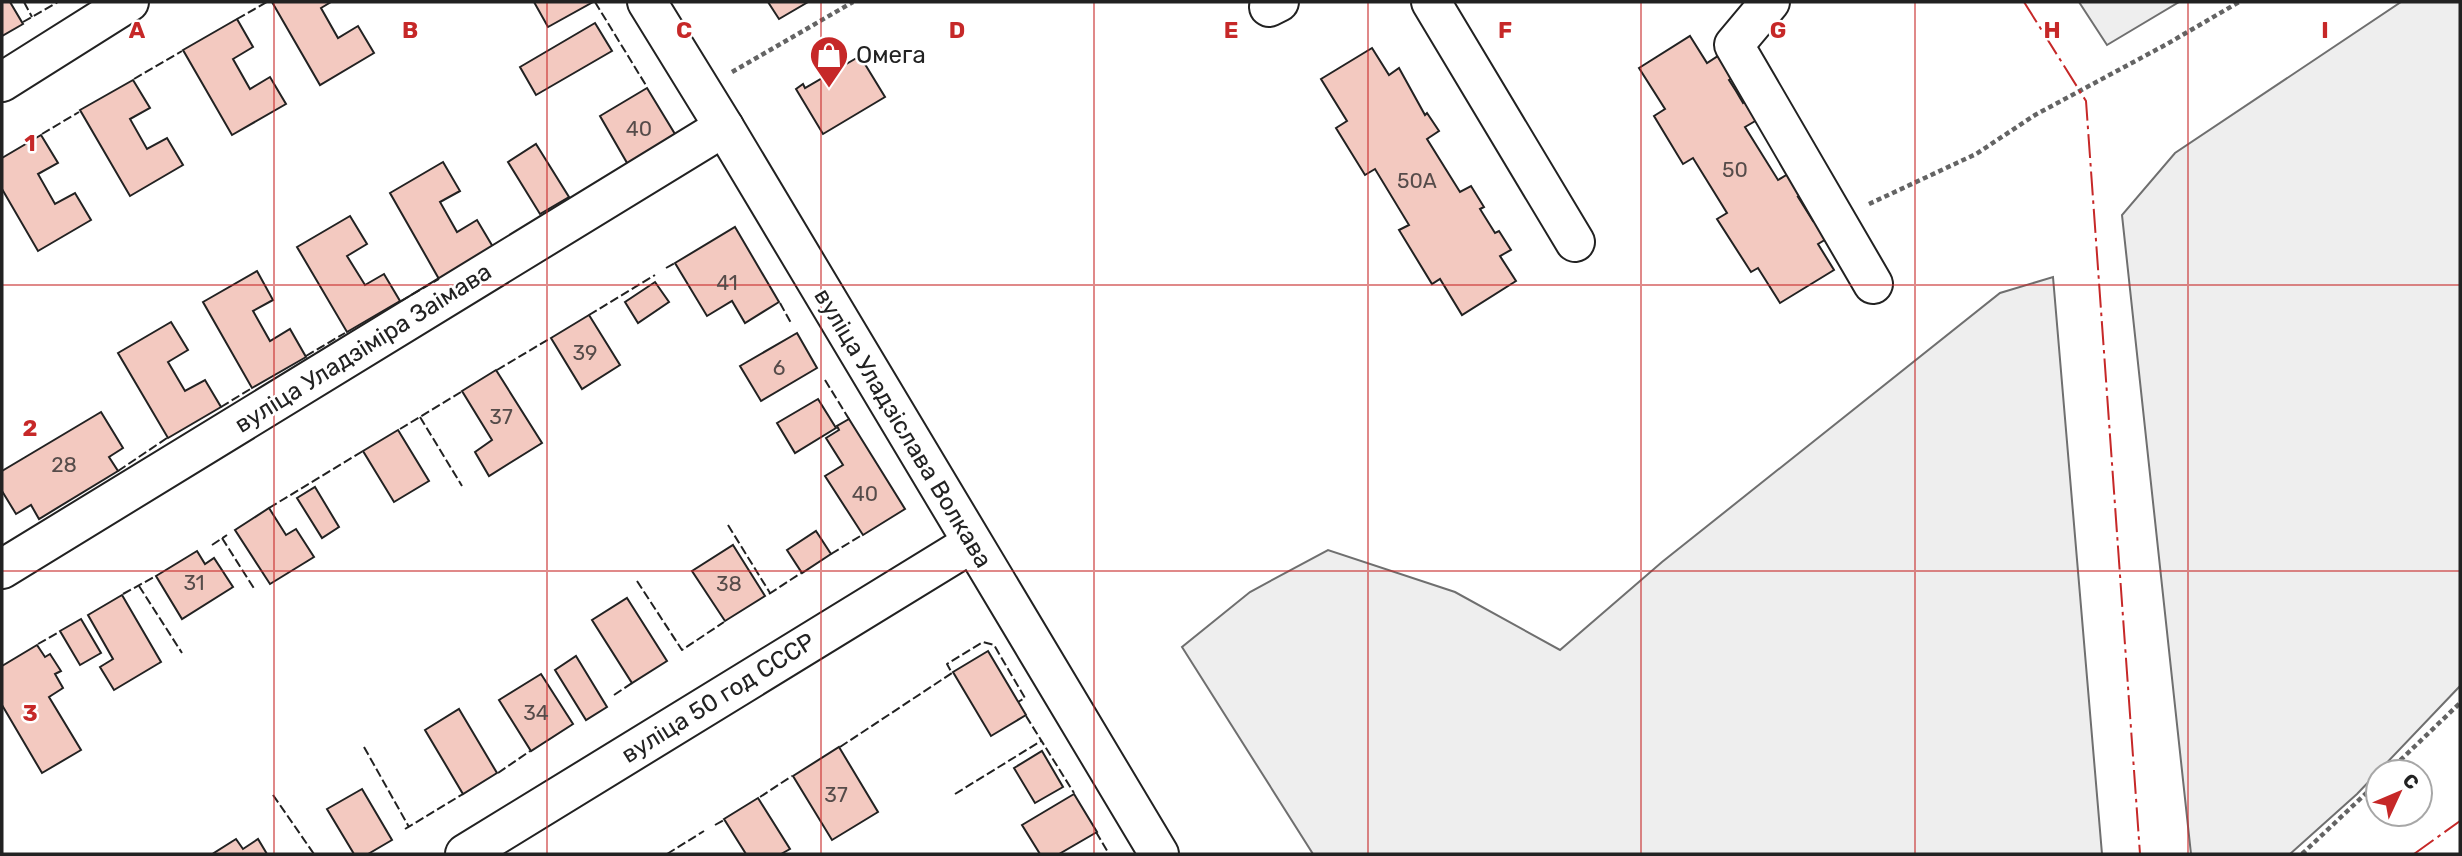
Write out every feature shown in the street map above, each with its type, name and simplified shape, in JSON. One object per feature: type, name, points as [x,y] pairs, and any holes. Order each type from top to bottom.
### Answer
[{"type":"street","points":[[2,82],[129,2]]},
{"type":"street","name":"вуліца Уладзіслава Волкава","points":[[647,2],[1159,854]]},
{"type":"street","points":[[1431,2],[1575,242]]},
{"type":"street","points":[[1770,2],[1734,45],[1873,284]]},
{"type":"street","name":"вуліца Уладзіміра Заімава","points":[[2,569],[724,127]]},
{"type":"street","name":"вуліца 50 год СССР","points":[[465,854],[972,543]]},
{"type":"path","points":[[701,90],[853,2]]},
{"type":"path","points":[[1836,219],[1976,154],[2035,115],[2239,2]]},
{"type":"path","points":[[2403,758],[2460,703]]},
{"type":"path","points":[[2302,854],[2364,795]]},
{"type":"shaded area","points":[[2079,2],[2179,2],[2107,45]]},
{"type":"shaded area","points":[[2401,2],[2460,2],[2460,686],[2391,758],[2364,758],[2364,787],[2290,854],[2191,854],[2122,215],[2175,153]]},
{"type":"shaded area","points":[[2053,277],[2102,854],[1313,854],[1182,647],[1250,592],[1328,550],[1455,592],[1560,650],[1662,562],[2000,293]]},
{"type":"building","points":[[2,2],[10,2],[23,24],[2,36]]},
{"type":"building","points":[[272,2],[331,2],[321,8],[338,38],[358,26],[374,53],[320,85]]},
{"type":"building","points":[[534,2],[593,2],[548,27]]},
{"type":"building","points":[[768,2],[808,2],[779,19]]},
{"type":"building","points":[[237,19],[253,47],[233,59],[250,89],[270,77],[286,104],[232,135],[183,50]]},
{"type":"building","points":[[595,23],[612,51],[536,95],[520,67]]},
{"type":"building","points":[[1690,36],[1707,63],[1718,56],[1743,103],[1745,101],[1757,120],[1745,127],[1778,180],[1788,174],[1813,221],[1817,219],[1828,238],[1818,244],[1834,270],[1780,303],[1758,268],[1751,272],[1717,219],[1727,213],[1693,158],[1683,164],[1654,116],[1665,109],[1639,68]]},
{"type":"building","points":[[1372,48],[1389,75],[1399,68],[1425,115],[1427,113],[1439,131],[1427,139],[1460,192],[1471,186],[1484,207],[1480,209],[1495,233],[1499,231],[1511,250],[1500,256],[1516,281],[1462,315],[1440,279],[1432,284],[1399,230],[1409,225],[1375,169],[1365,175],[1336,128],[1347,121],[1321,79]]},
{"type":"building","points":[[860,56],[885,97],[823,134],[796,89],[803,84],[805,88]]},
{"type":"building","points":[[133,80],[150,108],[130,119],[147,149],[167,138],[183,165],[130,196],[80,110]]},
{"type":"building","points":[[647,88],[678,139],[630,168],[600,116]]},
{"type":"building","points":[[41,135],[58,163],[38,174],[55,204],[75,193],[91,220],[38,251],[2,189],[2,158]]},
{"type":"building","points":[[536,144],[569,197],[540,214],[508,162]]},
{"type":"building","points":[[443,162],[460,191],[440,202],[457,232],[477,220],[493,247],[439,279],[390,193]]},
{"type":"building","points":[[350,216],[367,244],[347,256],[365,285],[384,274],[400,301],[347,332],[297,247]]},
{"type":"building","points":[[735,227],[779,302],[745,323],[732,301],[707,316],[675,263]]},
{"type":"building","points":[[257,271],[273,300],[253,311],[270,341],[290,329],[306,357],[252,388],[203,302]]},
{"type":"building","points":[[655,282],[669,302],[638,323],[625,302]]},
{"type":"building","points":[[589,315],[620,365],[582,389],[551,338]]},
{"type":"building","points":[[171,322],[188,350],[168,362],[185,391],[205,380],[221,407],[168,438],[118,353]]},
{"type":"building","points":[[797,333],[817,368],[761,401],[740,366]]},
{"type":"building","points":[[496,370],[542,443],[489,476],[475,452],[492,440],[462,391]]},
{"type":"building","points":[[818,399],[836,428],[795,453],[777,423]]},
{"type":"building","points":[[101,412],[123,448],[109,457],[118,471],[39,519],[31,505],[16,514],[2,491],[2,471]]},
{"type":"building","points":[[849,419],[905,509],[863,535],[825,476],[843,465],[826,438],[839,430],[837,426]]},
{"type":"building","points":[[398,430],[429,481],[394,502],[363,451]]},
{"type":"building","points":[[315,487],[339,527],[322,538],[297,498]]},
{"type":"building","points":[[269,508],[286,535],[296,529],[314,557],[270,584],[235,530]]},
{"type":"building","points":[[816,531],[831,554],[802,573],[787,550]]},
{"type":"building","points":[[733,545],[765,596],[725,621],[692,571]]},
{"type":"building","points":[[197,551],[205,564],[214,558],[233,587],[182,619],[156,576]]},
{"type":"building","points":[[122,595],[161,662],[114,690],[100,667],[113,659],[88,615]]},
{"type":"building","points":[[627,598],[667,661],[632,683],[592,620]]},
{"type":"building","points":[[81,619],[101,653],[80,665],[60,631]]},
{"type":"building","points":[[37,645],[45,657],[50,654],[61,671],[55,674],[63,688],[49,697],[81,750],[42,773],[2,705],[2,666]]},
{"type":"building","points":[[988,651],[1026,715],[991,736],[953,672]]},
{"type":"building","points":[[576,656],[607,707],[586,720],[555,670]]},
{"type":"building","points":[[541,674],[573,724],[531,751],[499,700]]},
{"type":"building","points":[[459,709],[497,773],[463,794],[425,730]]},
{"type":"building","points":[[839,747],[878,812],[832,840],[793,776]]},
{"type":"building","points":[[1042,751],[1063,787],[1035,803],[1014,768]]},
{"type":"building","points":[[362,789],[392,840],[368,854],[354,854],[327,809]]},
{"type":"building","points":[[1074,794],[1097,832],[1059,854],[1040,854],[1022,825]]},
{"type":"building","points":[[758,798],[790,849],[781,854],[746,854],[724,819]]},
{"type":"building","points":[[236,839],[243,849],[258,839],[267,854],[214,853]]},
{"type":"fence","points":[[24,2],[32,17]]},
{"type":"fence","points":[[23,22],[58,2]]},
{"type":"fence","points":[[237,19],[267,2]]},
{"type":"fence","points":[[595,2],[647,87]]},
{"type":"fence","points":[[134,79],[182,51]]},
{"type":"fence","points":[[42,134],[79,112]]},
{"type":"fence","points":[[666,268],[675,263]]},
{"type":"fence","points":[[589,315],[655,275]]},
{"type":"fence","points":[[401,301],[439,279]]},
{"type":"fence","points":[[780,303],[791,323]]},
{"type":"fence","points":[[306,356],[345,333]]},
{"type":"fence","points":[[497,370],[549,339]]},
{"type":"fence","points":[[825,380],[849,419]]},
{"type":"fence","points":[[221,407],[252,388]]},
{"type":"fence","points":[[400,429],[461,392]]},
{"type":"fence","points":[[420,417],[462,486]]},
{"type":"fence","points":[[118,471],[167,438]]},
{"type":"fence","points":[[269,508],[363,451]]},
{"type":"fence","points":[[728,525],[770,593]]},
{"type":"fence","points":[[212,545],[227,535]]},
{"type":"fence","points":[[831,554],[862,535]]},
{"type":"fence","points":[[222,538],[255,590]]},
{"type":"fence","points":[[769,594],[801,573]]},
{"type":"fence","points":[[123,594],[156,576]]},
{"type":"fence","points":[[637,581],[682,650],[724,622]]},
{"type":"fence","points":[[139,586],[182,653]]},
{"type":"fence","points":[[38,644],[59,632]]},
{"type":"fence","points":[[840,747],[952,673],[947,664],[983,642],[994,645],[1025,698],[1018,702]]},
{"type":"fence","points":[[614,695],[632,683]]},
{"type":"fence","points":[[1026,716],[1074,793]]},
{"type":"fence","points":[[955,794],[1041,741]]},
{"type":"fence","points":[[364,747],[409,827]]},
{"type":"fence","points":[[498,773],[530,751]]},
{"type":"fence","points":[[760,797],[792,776]]},
{"type":"fence","points":[[405,829],[463,794]]},
{"type":"fence","points":[[273,795],[314,854]]},
{"type":"fence","points":[[715,825],[724,820]]},
{"type":"fence","points":[[667,854],[704,831]]},
{"type":"fence","points":[[1096,832],[1109,854]]},
{"type":"power","points":[[2024,2],[2086,101],[2140,854]]},
{"type":"power","points":[[2414,854],[2460,821]]},
{"type":"place","name":"Омега","points":[[829,89]]}]
